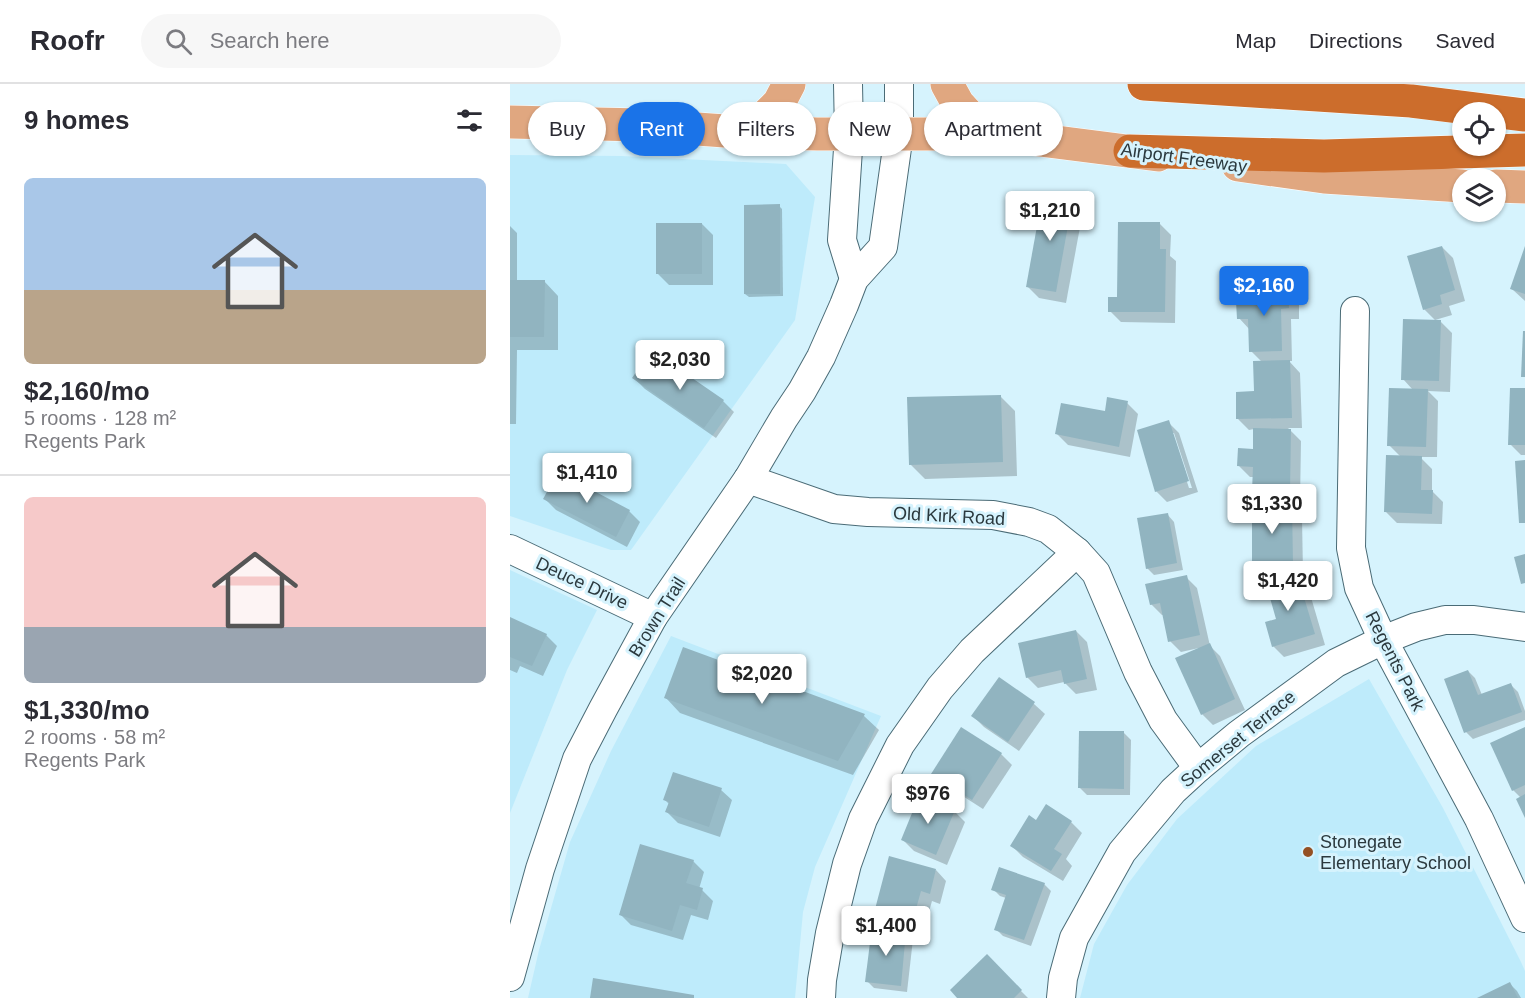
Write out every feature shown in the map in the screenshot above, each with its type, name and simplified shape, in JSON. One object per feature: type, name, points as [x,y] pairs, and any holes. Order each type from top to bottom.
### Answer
[{"type":"highway","points":[[1144,84],[1411,101],[1525,115]]},
{"type":"highway","points":[[1130,151],[1324,156],[1525,150]]},
{"type":"main road","name":"Airport Freeway","points":[[510,122],[641,125],[717,130]]},
{"type":"main road","name":"Airport Freeway","points":[[1063,143],[1324,177],[1452,185]]},
{"type":"main road","points":[[1506,186],[1525,187]]},
{"type":"street","points":[[848,84],[848,102]]},
{"type":"street","name":"Brown Trail","points":[[898,84],[898,102]]},
{"type":"street","points":[[848,156],[842,240],[854,279]]},
{"type":"street","name":"Brown Trail","points":[[510,977],[540,869],[578,759],[653,617],[748,479],[821,357],[854,279],[883,247],[896,156]]},
{"type":"street","name":"Regents Park","points":[[1355,311],[1351,548],[1359,588],[1383,640],[1479,819],[1525,918]]},
{"type":"street","name":"Old Kirk Road","points":[[748,479],[834,509],[993,516],[1029,522],[1048,529],[1077,552],[1096,573],[1138,672],[1163,720],[1198,768]]},
{"type":"street","name":"Deuce Drive","points":[[510,549],[653,617]]},
{"type":"street","points":[[821,998],[830,933],[847,864],[862,819],[900,745],[940,688],[972,651],[1077,552]]},
{"type":"street","name":"Somerset Terrace","points":[[1061,998],[1063,978],[1074,938],[1122,852],[1173,791],[1239,734],[1336,663],[1416,627],[1445,620],[1474,620],[1525,627]]},
{"type":"shaded area","points":[[510,155],[621,156],[786,164],[815,197],[795,320],[631,550],[611,550],[510,516]]},
{"type":"shaded area","points":[[510,570],[597,610],[567,670],[510,813]]},
{"type":"shaded area","points":[[671,636],[881,716],[815,867],[803,912],[795,998],[528,998],[539,950],[570,842],[611,751]]},
{"type":"shaded area","name":"Stonegate Elementary School","points":[[1369,679],[1443,808],[1521,962],[1525,971],[1525,998],[1080,998],[1094,944],[1127,885],[1177,819],[1256,746]]},
{"type":"building","points":[[1043,193],[1073,198],[1056,292],[1026,287]]},
{"type":"building","points":[[780,204],[780,294],[744,294],[744,205]]},
{"type":"building","points":[[1118,222],[1160,222],[1160,249],[1166,249],[1165,312],[1108,312],[1108,297],[1117,297]]},
{"type":"building","points":[[656,223],[702,223],[702,274],[656,274]]},
{"type":"building","points":[[1442,246],[1455,290],[1440,295],[1442,304],[1423,310],[1407,256]]},
{"type":"building","points":[[1525,246],[1525,294],[1510,289]]},
{"type":"building","points":[[510,280],[545,280],[544,337],[510,337]]},
{"type":"building","points":[[1288,286],[1289,308],[1281,309],[1282,351],[1249,352],[1248,319],[1237,319],[1236,301],[1247,301],[1247,288]]},
{"type":"building","points":[[1403,319],[1441,320],[1439,381],[1401,380]]},
{"type":"building","points":[[1523,331],[1525,331],[1525,377],[1521,377]]},
{"type":"building","points":[[663,358],[724,400],[704,428],[632,378],[643,362],[654,370]]},
{"type":"building","points":[[1290,360],[1292,418],[1236,419],[1236,392],[1254,391],[1253,361]]},
{"type":"building","points":[[1389,388],[1428,389],[1426,447],[1387,446]]},
{"type":"building","points":[[1510,388],[1525,388],[1525,445],[1508,445]]},
{"type":"building","points":[[1001,395],[1003,462],[909,465],[907,397]]},
{"type":"building","points":[[1107,397],[1128,401],[1119,447],[1055,434],[1061,403],[1105,411]]},
{"type":"building","points":[[1169,420],[1189,481],[1155,492],[1137,430]]},
{"type":"building","points":[[1253,428],[1291,429],[1290,492],[1252,491],[1253,467],[1237,466],[1238,448],[1253,449]]},
{"type":"building","points":[[1386,455],[1422,456],[1421,490],[1433,490],[1432,514],[1384,512]]},
{"type":"building","points":[[1525,460],[1525,523],[1519,523],[1515,461]]},
{"type":"building","points":[[558,472],[630,510],[616,537],[543,499]]},
{"type":"building","points":[[1252,505],[1292,505],[1293,564],[1252,564]]},
{"type":"building","points":[[1168,513],[1177,563],[1146,569],[1137,518]]},
{"type":"building","points":[[1525,554],[1525,583],[1521,584],[1514,557]]},
{"type":"building","points":[[1297,574],[1315,634],[1272,647],[1265,622],[1276,619],[1266,584]]},
{"type":"building","points":[[1187,575],[1200,635],[1168,642],[1160,603],[1150,605],[1145,584]]},
{"type":"building","points":[[510,617],[547,634],[532,666],[510,657]]},
{"type":"building","points":[[1076,630],[1087,679],[1064,684],[1061,670],[1026,678],[1018,643]]},
{"type":"building","points":[[1210,643],[1235,699],[1201,715],[1175,658]]},
{"type":"building","points":[[683,647],[865,714],[838,761],[664,698]]},
{"type":"building","points":[[1468,670],[1478,695],[1511,683],[1522,712],[1464,733],[1444,679]]},
{"type":"building","points":[[999,677],[1035,702],[1008,742],[971,716]]},
{"type":"building","points":[[961,727],[1002,753],[972,800],[931,774]]},
{"type":"building","points":[[1525,727],[1525,785],[1512,791],[1490,743]]},
{"type":"building","points":[[1079,731],[1124,731],[1124,789],[1078,788]]},
{"type":"building","points":[[673,772],[722,788],[709,827],[665,812],[669,802],[663,800]]},
{"type":"building","points":[[1525,794],[1525,818],[1516,799]]},
{"type":"building","points":[[919,796],[955,810],[936,855],[901,840]]},
{"type":"building","points":[[1046,804],[1072,821],[1054,849],[1062,854],[1051,871],[1010,846],[1029,815],[1036,820]]},
{"type":"building","points":[[640,844],[694,860],[686,883],[703,888],[697,910],[680,905],[672,931],[619,915]]},
{"type":"building","points":[[889,856],[936,869],[930,894],[921,891],[912,923],[874,913]]},
{"type":"building","points":[[999,867],[1045,883],[1024,940],[994,930],[1006,895],[991,890]]},
{"type":"building","points":[[872,927],[906,931],[901,986],[865,982]]},
{"type":"building","points":[[987,954],[1022,990],[1014,998],[957,998],[950,990]]},
{"type":"building","points":[[593,978],[694,995],[694,998],[590,998]]},
{"type":"building","points":[[1510,982],[1518,998],[1477,998]]},
{"type":"place","name":"Stonegate Elementary School","points":[[1308,852]]}]
